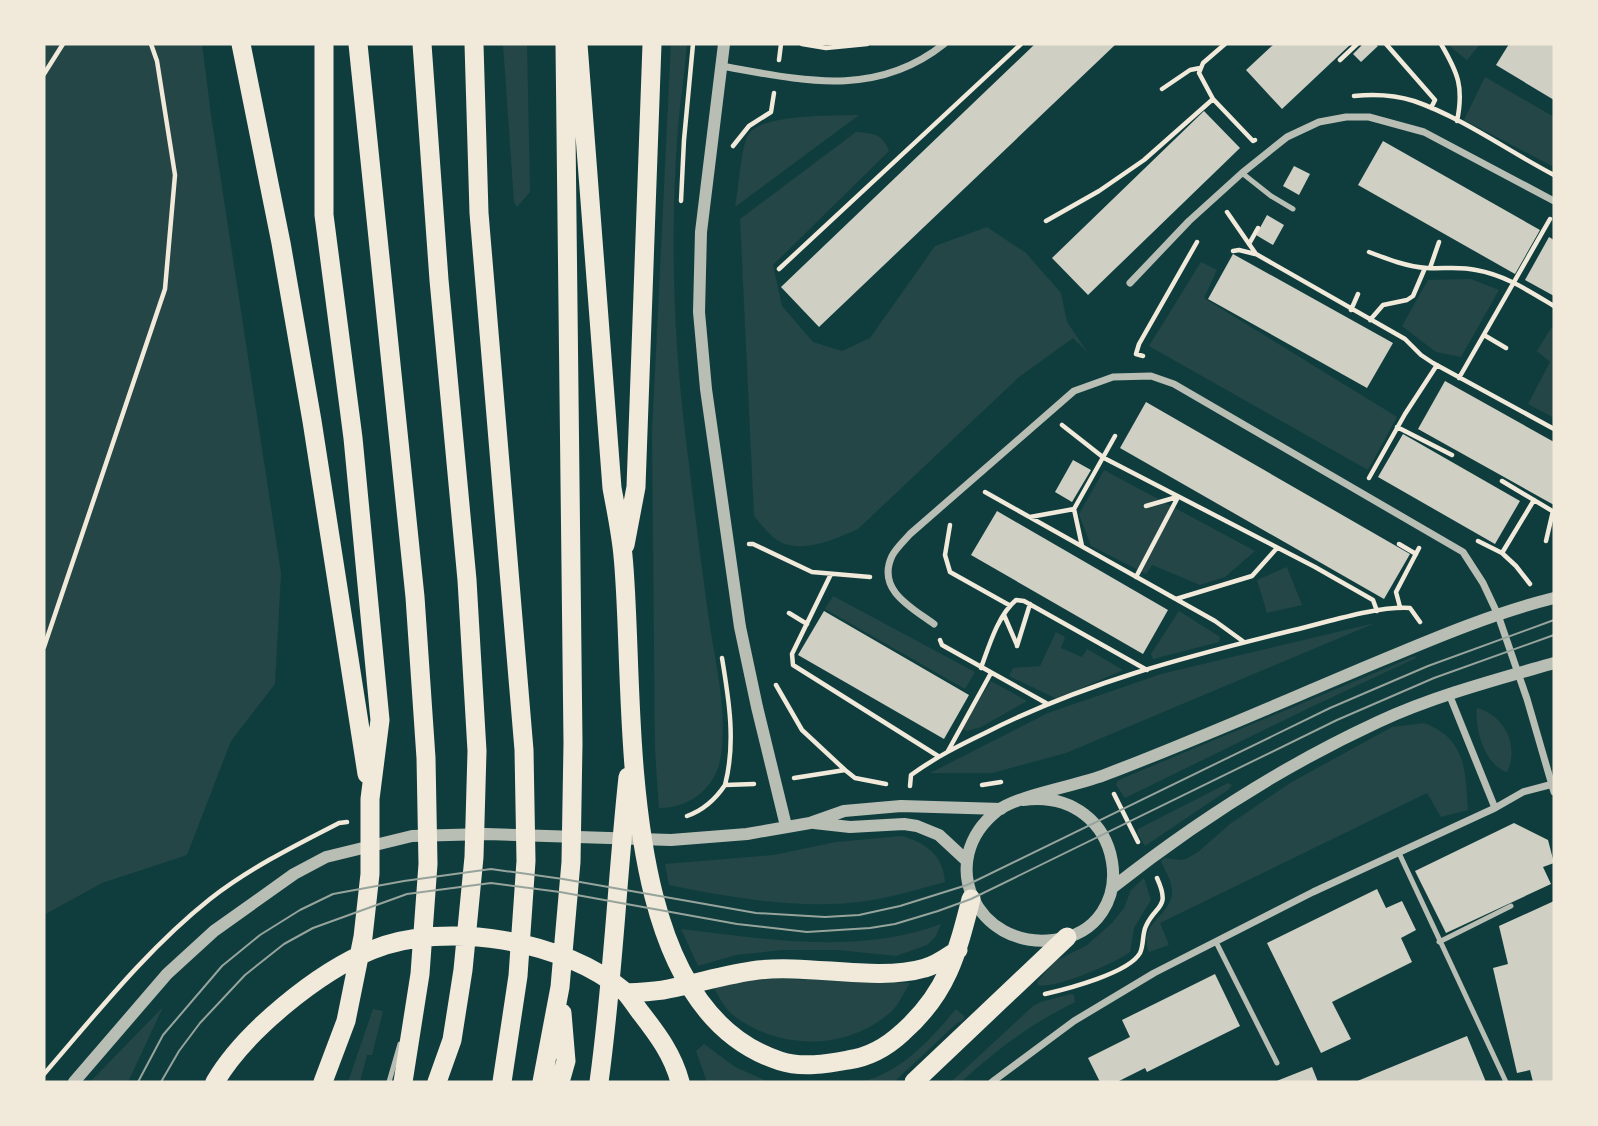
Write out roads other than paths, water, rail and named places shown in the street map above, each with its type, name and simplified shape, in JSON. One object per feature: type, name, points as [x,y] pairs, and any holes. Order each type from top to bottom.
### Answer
[{"type":"highway","points":[[242,44],[312,421],[370,799]]},
{"type":"highway","points":[[323,1082],[346,1021],[363,937],[370,874],[370,799],[380,720],[354,438],[324,215],[324,44]]},
{"type":"highway","points":[[358,44],[415,597],[426,758],[428,864],[420,974],[403,1082]]},
{"type":"highway","points":[[422,44],[439,281],[467,580],[477,751],[474,857],[463,970],[452,1040],[437,1082]]},
{"type":"highway","points":[[474,44],[479,213],[524,750],[526,861],[518,976],[502,1082]]},
{"type":"highway","points":[[542,1082],[560,987],[571,862],[573,743],[565,44]]},
{"type":"highway","points":[[578,44],[612,488],[623,554],[631,747],[648,871],[661,921],[685,981],[704,1010],[726,1032],[746,1046],[781,1062],[805,1064],[856,1059],[888,1046],[926,1011],[941,988],[958,949],[971,899]]},
{"type":"highway","points":[[623,554],[636,487],[652,44]]},
{"type":"highway","points":[[598,1082],[609,1008],[617,877],[631,747]]},
{"type":"highway","points":[[215,1082],[225,1065],[279,1010],[326,973],[373,949],[423,937],[496,937],[567,958],[595,972],[626,993],[666,1045],[680,1082]]},
{"type":"highway","points":[[914,1082],[1067,937]]},
{"type":"highway","points":[[626,993],[666,989],[718,976],[761,970],[900,972],[925,968],[943,961],[958,949]]},
{"type":"highway","points":[[560,987],[566,1061],[560,1082]]},
{"type":"street","points":[[724,44],[701,232],[699,312],[706,389],[740,627],[786,826]]},
{"type":"street","points":[[721,66],[813,80],[862,81],[894,74],[927,57],[944,44]]},
{"type":"street","points":[[1130,282],[1180,230],[1242,173],[1287,137],[1319,122],[1346,117],[1369,117],[1424,132],[1554,201]]},
{"type":"street","points":[[934,624],[899,599],[888,578],[891,556],[910,534],[1074,391],[1113,377],[1151,376],[1174,384],[1463,552],[1483,583],[1498,615],[1553,788],[1523,792],[1495,808],[1313,892],[1154,973],[1074,1021],[992,1082]]},
{"type":"street","points":[[1023,800],[1055,800],[1071,805],[1087,816],[1104,836],[1110,852],[1112,888],[1108,900],[1093,923],[1067,937],[1040,941],[1010,934],[981,911],[971,899],[967,885],[970,845],[979,828],[1001,809],[1023,800],[1105,775],[1404,651],[1498,615],[1554,598]]},
{"type":"street","points":[[1112,888],[1184,834],[1264,781],[1380,721],[1449,694],[1554,663]]},
{"type":"street","points":[[1449,694],[1495,808]]},
{"type":"street","points":[[74,1082],[167,974],[214,931],[294,874],[326,857],[412,836],[498,834],[671,840],[747,834],[810,823],[844,811],[901,806],[1001,809]]},
{"type":"street","points":[[810,823],[850,827],[904,824],[917,827],[939,835],[967,861]]},
{"type":"lane","points":[[1242,173],[1293,209]]},
{"type":"lane","points":[[1399,853],[1506,1082]]},
{"type":"lane","points":[[1439,942],[1511,906]]},
{"type":"lane","points":[[1216,942],[1277,1063]]},
{"type":"lane","points":[[389,1082],[420,974]]},
{"type":"tram line","points":[[138,1082],[163,1035],[222,966],[260,935],[300,910],[333,894],[491,869],[756,913],[825,917],[859,915],[900,906],[967,885],[1330,708],[1428,666],[1554,620]]},
{"type":"tram line","points":[[161,1082],[200,1023],[245,975],[284,944],[313,928],[407,894],[491,883],[560,892],[737,924],[807,932],[895,924],[971,899],[1337,720],[1434,678],[1554,635]]}]
